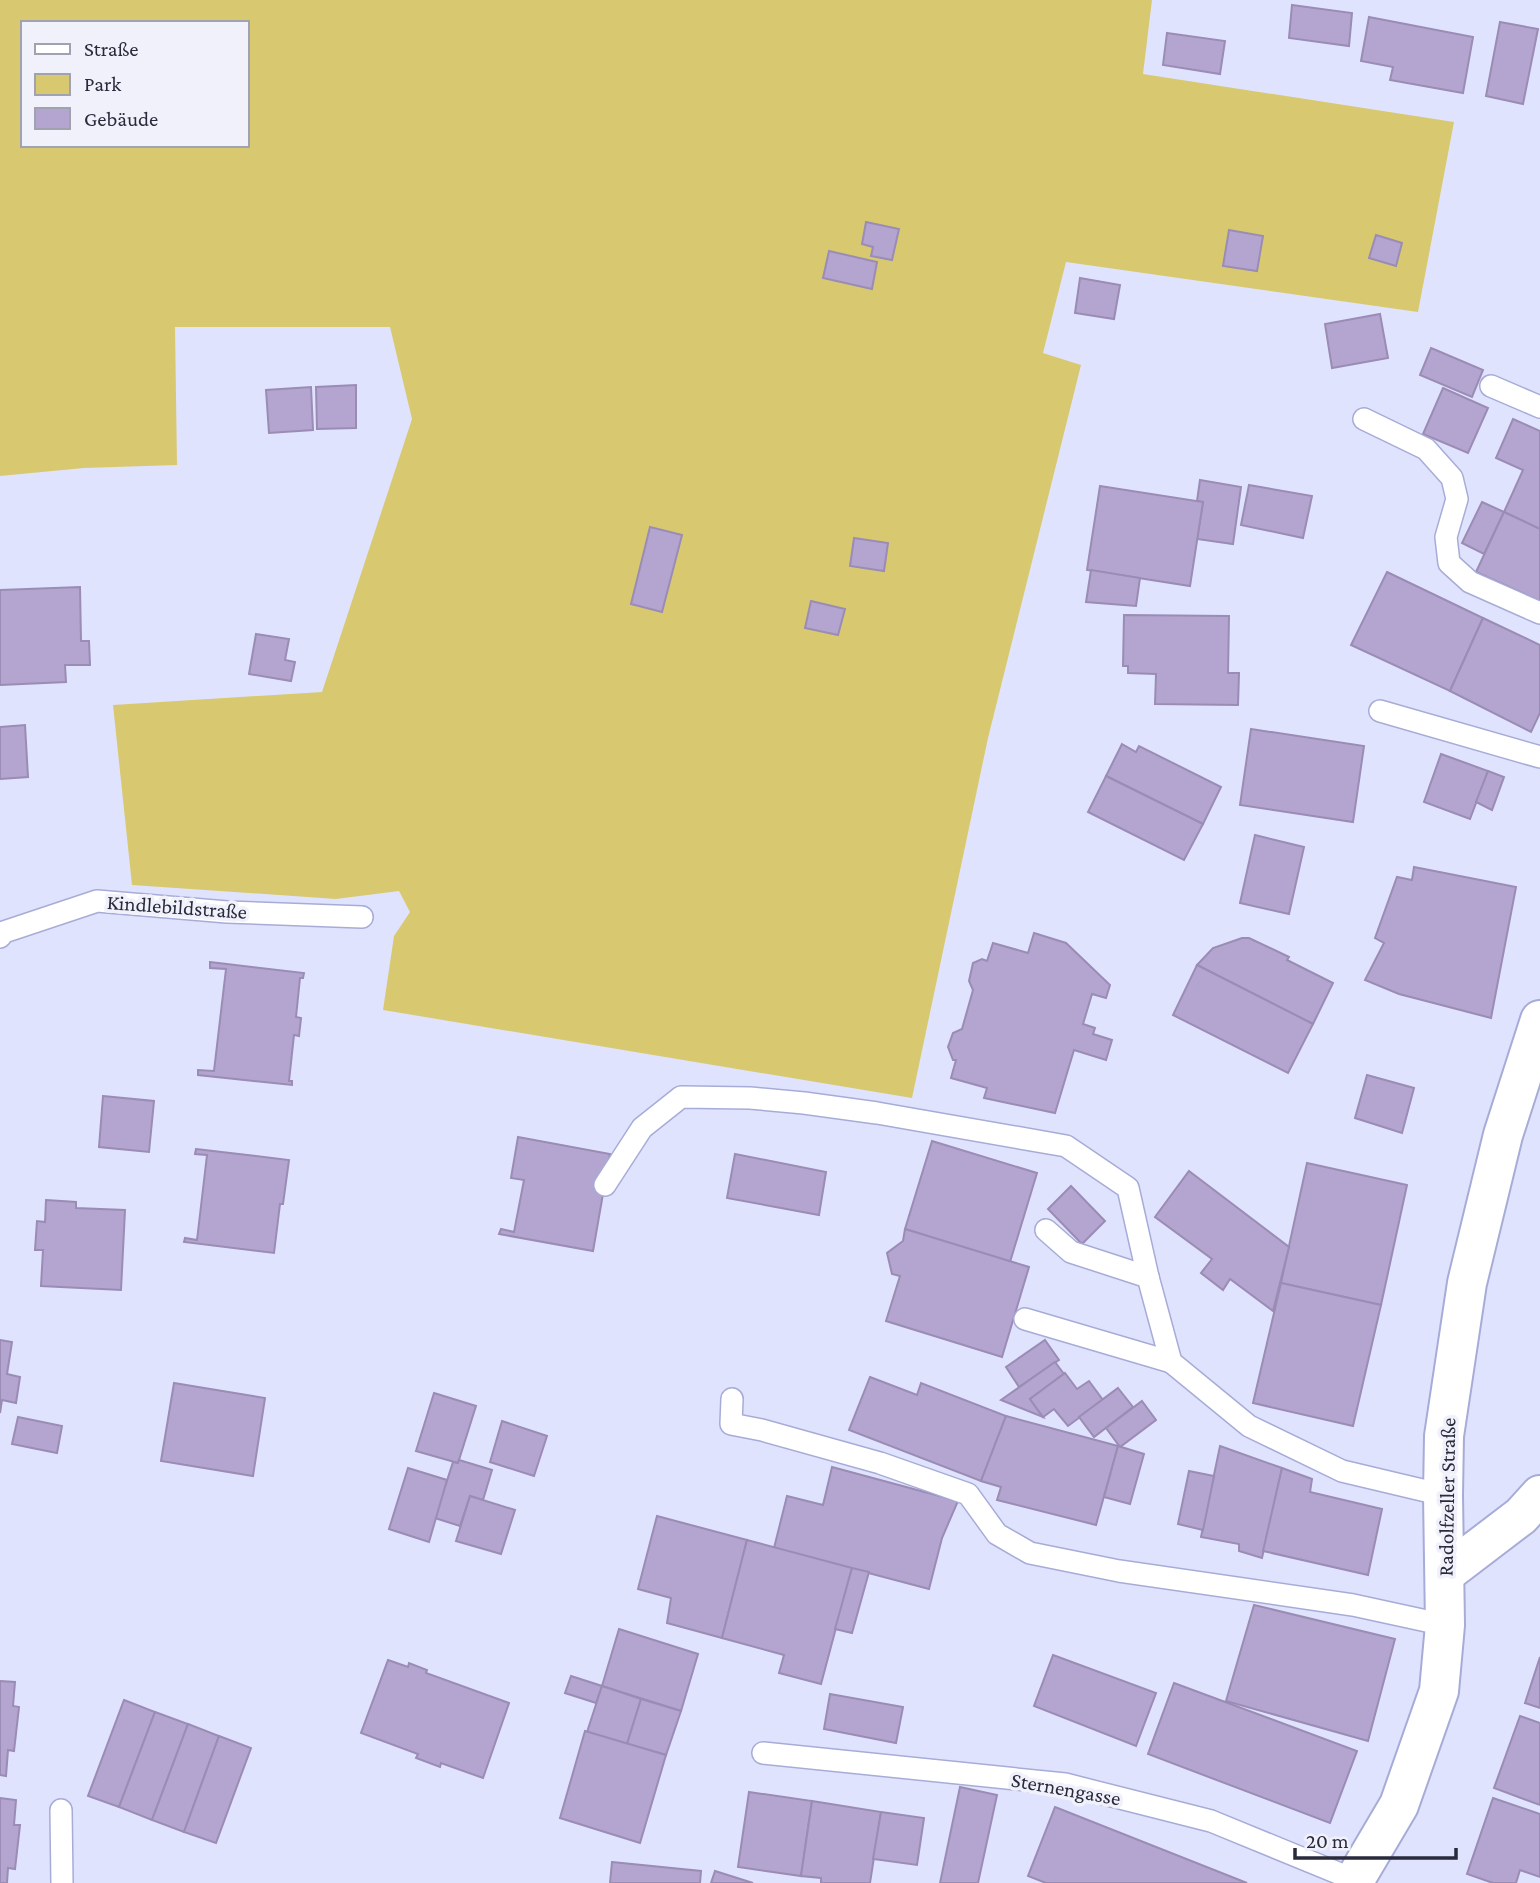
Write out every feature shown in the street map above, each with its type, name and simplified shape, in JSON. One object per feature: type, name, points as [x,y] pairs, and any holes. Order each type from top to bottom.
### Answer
[{"type":"main road","name":"Radolfzeller Straße","points":[[1354,1881],[1399,1805],[1439,1691],[1445,1625],[1444,1436],[1467,1283],[1503,1135],[1540,1020]]},
{"type":"main road","points":[[1446,1573],[1521,1516],[1540,1495]]},
{"type":"lane","points":[[1490,386],[1540,407]]},
{"type":"lane","points":[[1364,419],[1426,449],[1452,478],[1457,499],[1446,537],[1449,563],[1470,582],[1540,613]]},
{"type":"lane","points":[[1380,711],[1540,757]]},
{"type":"lane","name":"Kindlebildstraße","points":[[0,937],[4,932],[97,901],[227,912],[362,917]]},
{"type":"lane","points":[[605,1185],[642,1128],[681,1097],[750,1098],[877,1113],[1066,1146],[1128,1188],[1171,1362]]},
{"type":"lane","points":[[1046,1230],[1070,1252],[1148,1277]]},
{"type":"lane","points":[[1025,1319],[1171,1362],[1249,1426],[1342,1471],[1443,1496]]},
{"type":"lane","points":[[732,1399],[731,1424],[880,1463],[968,1494],[997,1534],[1030,1553],[1119,1571],[1353,1605],[1445,1625]]},
{"type":"lane","name":"Sternengasse","points":[[763,1753],[1065,1784],[1211,1821],[1354,1881]]},
{"type":"lane","points":[[61,1810],[62,1883]]},
{"type":"green space","points":[[0,0],[1152,0],[1143,74],[1454,122],[1418,312],[1066,262],[1043,353],[1081,365],[988,738],[912,1098],[383,1010],[394,936],[410,912],[399,891],[336,899],[132,885],[113,705],[322,692],[412,419],[390,327],[175,327],[177,465],[84,468],[0,476]]},
{"type":"building","points":[[1292,5],[1352,13],[1349,46],[1289,38]]},
{"type":"building","points":[[1369,17],[1473,37],[1463,93],[1390,80],[1393,67],[1361,61]]},
{"type":"building","points":[[1500,22],[1538,29],[1523,104],[1486,96]]},
{"type":"building","points":[[1167,33],[1225,41],[1220,74],[1163,65]]},
{"type":"building","points":[[866,222],[899,229],[892,260],[871,256],[873,247],[862,244]]},
{"type":"building","points":[[1229,230],[1263,236],[1257,271],[1223,266]]},
{"type":"building","points":[[1376,235],[1402,243],[1396,266],[1369,258]]},
{"type":"building","points":[[829,251],[877,262],[872,289],[823,278]]},
{"type":"building","points":[[1080,278],[1120,285],[1114,319],[1075,313]]},
{"type":"building","points":[[1380,314],[1388,358],[1332,368],[1325,324]]},
{"type":"building","points":[[1431,348],[1483,370],[1472,397],[1420,375]]},
{"type":"building","points":[[356,385],[356,428],[317,429],[316,387]]},
{"type":"building","points":[[311,387],[313,430],[269,433],[266,390]]},
{"type":"building","points":[[1443,388],[1488,408],[1468,453],[1423,434]]},
{"type":"building","points":[[1513,419],[1540,431],[1540,529],[1504,512],[1523,470],[1496,458]]},
{"type":"building","points":[[1200,480],[1241,487],[1233,544],[1197,539],[1203,502],[1197,501]]},
{"type":"building","points":[[1249,485],[1312,496],[1303,538],[1241,525]]},
{"type":"building","points":[[1100,486],[1203,502],[1190,586],[1087,570]]},
{"type":"building","points":[[1482,502],[1504,512],[1484,554],[1462,543]]},
{"type":"building","points":[[1504,512],[1540,529],[1540,601],[1476,572]]},
{"type":"building","points":[[650,527],[682,535],[662,612],[631,604]]},
{"type":"building","points":[[854,538],[888,543],[884,571],[850,566]]},
{"type":"building","points":[[1091,570],[1140,578],[1136,606],[1086,602]]},
{"type":"building","points":[[1387,572],[1483,618],[1450,691],[1351,645]]},
{"type":"building","points":[[80,587],[81,641],[89,641],[90,665],[65,665],[66,682],[0,685],[0,590]]},
{"type":"building","points":[[811,601],[845,609],[838,635],[805,628]]},
{"type":"building","points":[[1124,615],[1229,616],[1228,673],[1239,673],[1238,705],[1155,704],[1156,674],[1128,673],[1128,666],[1123,666]]},
{"type":"building","points":[[1483,618],[1540,645],[1540,713],[1531,732],[1450,691]]},
{"type":"building","points":[[256,634],[289,639],[285,660],[295,662],[291,681],[249,674]]},
{"type":"building","points":[[25,725],[28,777],[0,779],[0,727]]},
{"type":"building","points":[[1251,729],[1364,746],[1353,822],[1240,805]]},
{"type":"building","points":[[1122,744],[1136,752],[1139,746],[1221,787],[1203,824],[1106,776]]},
{"type":"building","points":[[1441,754],[1488,771],[1470,819],[1424,802]]},
{"type":"building","points":[[1488,771],[1504,777],[1492,810],[1476,802]]},
{"type":"building","points":[[1106,776],[1203,824],[1184,860],[1088,812]]},
{"type":"building","points":[[1255,835],[1304,847],[1289,914],[1240,903]]},
{"type":"building","points":[[1414,867],[1516,887],[1491,1018],[1399,994],[1365,980],[1384,943],[1375,938],[1397,877],[1412,880]]},
{"type":"building","points":[[1034,933],[1066,943],[1110,985],[1106,998],[1092,994],[1083,1024],[1095,1028],[1093,1034],[1112,1040],[1106,1060],[1074,1050],[1055,1113],[984,1098],[987,1088],[951,1078],[956,1060],[953,1060],[948,1047],[953,1033],[962,1029],[973,990],[969,981],[973,963],[982,959],[987,961],[993,943],[1028,953]]},
{"type":"building","points":[[1249,938],[1289,957],[1287,960],[1333,983],[1313,1024],[1197,965],[1213,948]]},
{"type":"building","points":[[210,962],[304,973],[303,978],[300,978],[296,1017],[301,1018],[299,1036],[294,1035],[289,1081],[292,1081],[292,1085],[198,1075],[198,1070],[214,1071],[226,969],[210,968]]},
{"type":"building","points":[[1197,965],[1313,1024],[1288,1073],[1173,1015]]},
{"type":"building","points":[[1367,1075],[1414,1088],[1402,1133],[1355,1118]]},
{"type":"building","points":[[103,1096],[154,1101],[149,1152],[99,1147]]},
{"type":"building","points":[[518,1137],[610,1154],[593,1251],[499,1234],[501,1229],[514,1232],[524,1180],[511,1178]]},
{"type":"building","points":[[932,1141],[1037,1173],[1010,1262],[905,1229]]},
{"type":"building","points":[[196,1149],[289,1160],[274,1253],[184,1242],[185,1238],[197,1240],[207,1155],[195,1154]]},
{"type":"building","points":[[735,1154],[826,1172],[819,1215],[727,1198]]},
{"type":"building","points":[[1307,1163],[1407,1185],[1381,1305],[1281,1283]]},
{"type":"building","points":[[1189,1171],[1289,1247],[1273,1311],[1230,1279],[1223,1290],[1201,1273],[1212,1259],[1155,1217]]},
{"type":"building","points":[[1071,1186],[1105,1221],[1082,1244],[1048,1209]]},
{"type":"building","points":[[46,1200],[76,1202],[76,1208],[125,1210],[121,1290],[41,1286],[43,1250],[35,1250],[37,1221],[45,1222]]},
{"type":"building","points":[[905,1229],[1029,1267],[1002,1357],[886,1321],[900,1276],[892,1274],[887,1253],[903,1241]]},
{"type":"building","points":[[1281,1283],[1381,1305],[1353,1426],[1253,1403]]},
{"type":"building","points":[[0,1340],[12,1342],[7,1374],[20,1377],[16,1403],[2,1400],[0,1413]]},
{"type":"building","points":[[1045,1340],[1059,1360],[1019,1387],[1006,1367]]},
{"type":"building","points":[[1055,1362],[1064,1374],[1030,1399],[1043,1417],[1001,1400]]},
{"type":"building","points":[[1065,1373],[1077,1389],[1089,1381],[1103,1400],[1068,1426],[1054,1409],[1043,1417],[1030,1399]]},
{"type":"building","points":[[870,1377],[917,1395],[921,1383],[1006,1416],[981,1481],[849,1430]]},
{"type":"building","points":[[174,1383],[265,1398],[253,1476],[161,1461]]},
{"type":"building","points":[[1118,1388],[1133,1407],[1094,1437],[1079,1417]]},
{"type":"building","points":[[434,1393],[476,1406],[458,1463],[416,1451]]},
{"type":"building","points":[[1142,1401],[1156,1420],[1120,1447],[1106,1428]]},
{"type":"building","points":[[1006,1416],[1118,1446],[1096,1525],[997,1500],[1001,1487],[981,1481]]},
{"type":"building","points":[[18,1417],[62,1426],[57,1453],[12,1444]]},
{"type":"building","points":[[502,1421],[547,1436],[534,1476],[490,1462]]},
{"type":"building","points":[[1118,1446],[1144,1454],[1130,1504],[1104,1497]]},
{"type":"building","points":[[1220,1446],[1282,1468],[1262,1558],[1239,1551],[1239,1544],[1201,1537]]},
{"type":"building","points":[[459,1460],[492,1470],[483,1500],[470,1496],[460,1526],[435,1518],[453,1462],[458,1463]]},
{"type":"building","points":[[832,1467],[958,1501],[942,1538],[929,1589],[774,1548],[787,1496],[823,1505]]},
{"type":"building","points":[[408,1468],[447,1480],[429,1542],[389,1529]]},
{"type":"building","points":[[1282,1468],[1312,1479],[1310,1492],[1382,1509],[1368,1575],[1263,1551]]},
{"type":"building","points":[[1189,1471],[1214,1476],[1203,1530],[1178,1524]]},
{"type":"building","points":[[470,1496],[515,1510],[501,1554],[456,1541]]},
{"type":"building","points":[[657,1516],[747,1540],[722,1638],[667,1623],[671,1598],[638,1589]]},
{"type":"building","points":[[747,1540],[852,1568],[821,1684],[779,1673],[784,1655],[722,1638]]},
{"type":"building","points":[[852,1568],[869,1572],[852,1633],[835,1629]]},
{"type":"building","points":[[1254,1605],[1395,1639],[1368,1741],[1226,1701]]},
{"type":"building","points":[[619,1629],[698,1654],[681,1711],[602,1686]]},
{"type":"building","points":[[1053,1655],[1156,1693],[1136,1746],[1034,1706]]},
{"type":"building","points":[[1540,1657],[1540,1708],[1525,1703]]},
{"type":"building","points":[[388,1660],[408,1667],[409,1663],[427,1670],[426,1673],[509,1703],[483,1778],[441,1763],[440,1767],[416,1758],[418,1754],[361,1733]]},
{"type":"building","points":[[571,1676],[602,1686],[596,1703],[565,1693]]},
{"type":"building","points":[[0,1681],[15,1682],[13,1706],[19,1707],[14,1751],[8,1750],[6,1776],[0,1775]]},
{"type":"building","points":[[1174,1683],[1357,1751],[1330,1823],[1148,1754]]},
{"type":"building","points":[[602,1686],[641,1699],[627,1744],[587,1732]]},
{"type":"building","points":[[830,1694],[903,1707],[896,1743],[824,1729]]},
{"type":"building","points":[[641,1699],[681,1711],[666,1755],[627,1744]]},
{"type":"building","points":[[124,1700],[155,1712],[119,1807],[88,1796]]},
{"type":"building","points":[[155,1712],[188,1724],[152,1820],[119,1807]]},
{"type":"building","points":[[1520,1716],[1540,1723],[1540,1805],[1494,1788]]},
{"type":"building","points":[[188,1724],[219,1736],[184,1832],[152,1820]]},
{"type":"building","points":[[585,1731],[666,1755],[640,1843],[560,1818]]},
{"type":"building","points":[[219,1736],[251,1748],[216,1843],[184,1832]]},
{"type":"building","points":[[960,1787],[997,1795],[978,1883],[940,1883]]},
{"type":"building","points":[[749,1792],[812,1801],[801,1876],[738,1867]]},
{"type":"building","points":[[0,1798],[16,1800],[14,1825],[20,1825],[15,1869],[8,1868],[7,1883],[0,1883]]},
{"type":"building","points":[[1493,1798],[1540,1814],[1540,1877],[1520,1870],[1516,1883],[1493,1883],[1467,1874]]},
{"type":"building","points":[[812,1801],[881,1812],[870,1883],[821,1883],[821,1878],[801,1876]]},
{"type":"building","points":[[1055,1807],[1247,1883],[1046,1883],[1028,1876]]},
{"type":"building","points":[[881,1812],[924,1818],[917,1865],[873,1859]]},
{"type":"building","points":[[612,1862],[701,1871],[700,1883],[610,1883]]},
{"type":"building","points":[[715,1871],[753,1883],[711,1883]]}]
